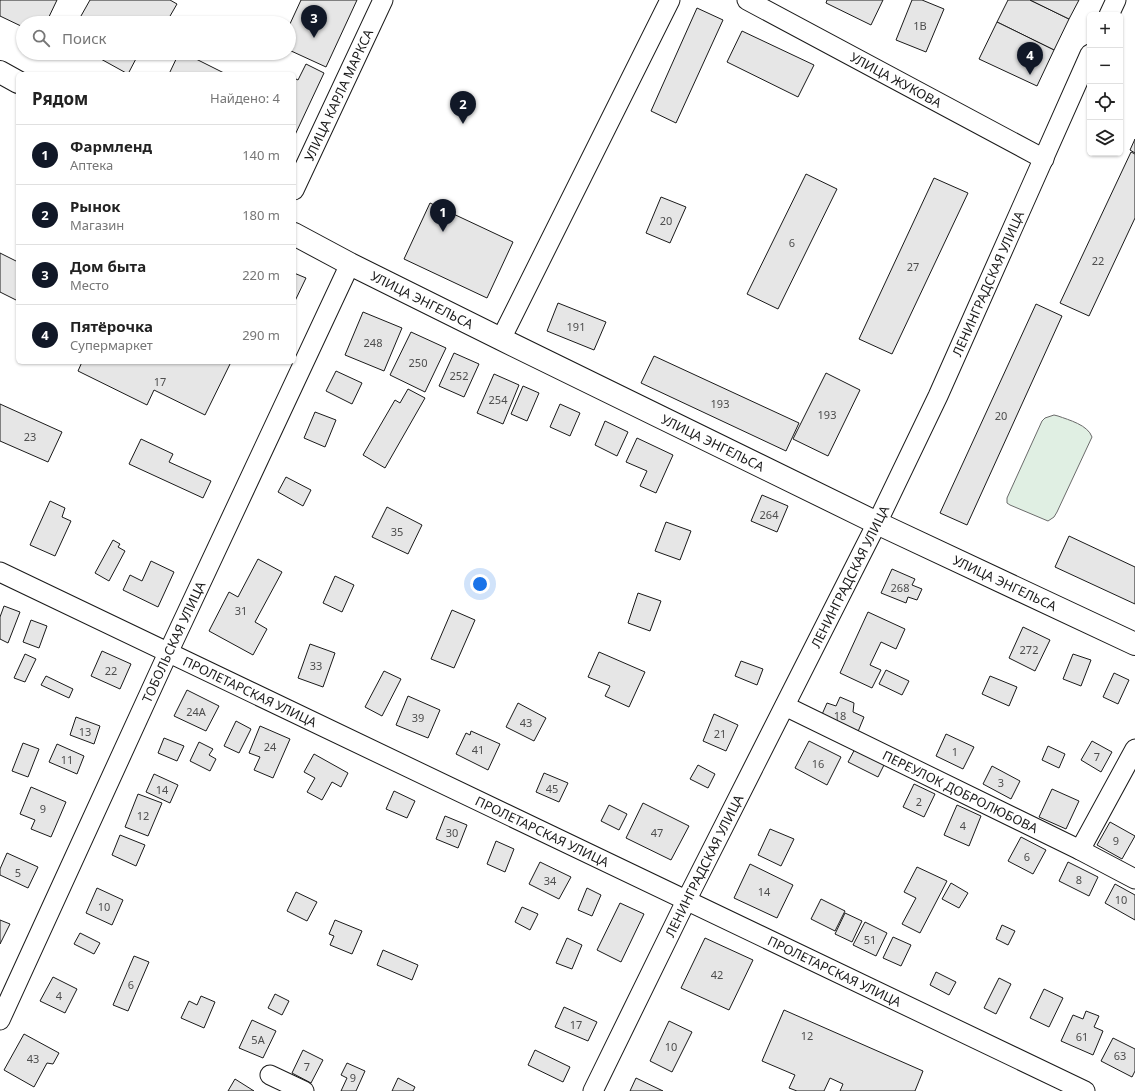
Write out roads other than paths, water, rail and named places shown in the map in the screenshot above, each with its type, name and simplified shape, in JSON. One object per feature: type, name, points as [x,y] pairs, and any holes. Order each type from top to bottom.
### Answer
[{"type":"main road","points":[[0,72],[16,81]]},
{"type":"main road","name":"УЛИЦА ЭНГЕЛЬСА","points":[[296,235],[350,264],[501,339],[877,523],[1135,644]]},
{"type":"street","name":"УЛИЦА КАРЛА МАРКСА","points":[[296,186],[383,0]]},
{"type":"street","points":[[501,339],[670,0]]},
{"type":"street","name":"УЛИЦА ЖУКОВА","points":[[747,0],[1044,159]]},
{"type":"street","points":[[1110,12],[1116,0]]},
{"type":"street","name":"ЛЕНИНГРАДСКАЯ УЛИЦА","points":[[593,1091],[686,900],[877,523],[938,396],[1087,61]]},
{"type":"street","name":"ТОБОЛЬСКАЯ УЛИЦА","points":[[0,1020],[168,653],[350,264]]},
{"type":"street","name":"ПРОЛЕТАРСКАЯ УЛИЦА","points":[[0,572],[1084,1091]]},
{"type":"street","name":"ПЕРЕУЛОК ДОБРОЛЮБОВА","points":[[785,706],[1080,850],[1135,879]]},
{"type":"street","points":[[1080,850],[1135,749]]},
{"type":"street","points":[[270,1075],[304,1091]]},
{"type":"place","name":"Дом быта","points":[[314,38]]},
{"type":"place","name":"Пятёрочка","points":[[1030,75]]},
{"type":"place","name":"Рынок","points":[[463,124]]},
{"type":"place","name":"Фармленд","points":[[443,232]]}]
